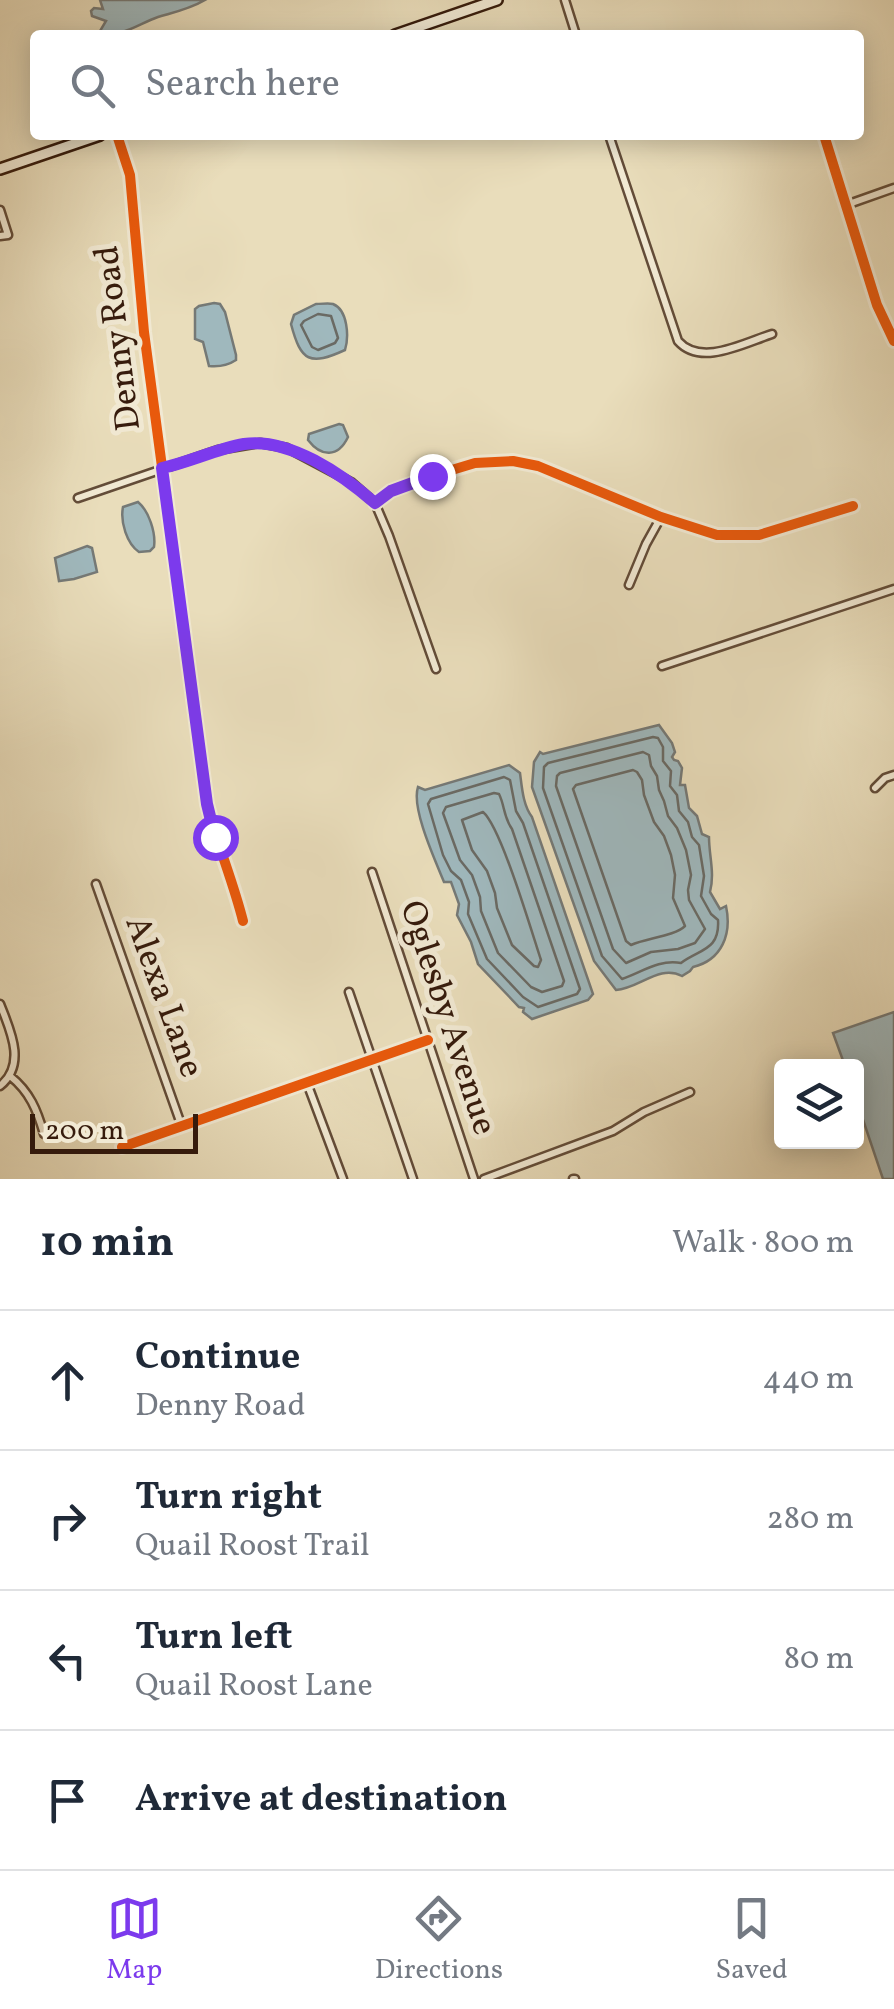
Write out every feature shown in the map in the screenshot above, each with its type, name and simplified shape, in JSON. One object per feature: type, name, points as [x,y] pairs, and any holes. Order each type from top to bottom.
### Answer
[{"type":"street","points":[[408,30],[476,3],[497,0]]},
{"type":"street","points":[[565,0],[574,30]]},
{"type":"street","points":[[0,169],[85,140]]},
{"type":"street","name":"Denny Road","points":[[119,140],[130,175],[140,292],[207,804],[243,921]]},
{"type":"street","points":[[611,140],[675,336],[682,346],[706,355],[772,334]]},
{"type":"street","points":[[846,206],[894,188]]},
{"type":"street","points":[[0,210],[4,235]]},
{"type":"street","points":[[78,498],[244,444],[287,448],[351,482],[375,503],[436,670]]},
{"type":"street","points":[[375,503],[391,491],[432,476],[475,463],[513,461],[538,466],[661,517],[717,535],[775,532],[853,506]]},
{"type":"street","points":[[629,585],[661,517]]},
{"type":"street","points":[[662,666],[894,589]]},
{"type":"street","points":[[875,788],[894,775]]},
{"type":"street","name":"Oglesby Avenue","points":[[372,872],[474,1179]]},
{"type":"street","name":"Alexa Lane","points":[[96,884],[182,1127]]},
{"type":"street","points":[[348,992],[413,1179]]},
{"type":"street","points":[[0,1004],[15,1040],[10,1076],[0,1086]]},
{"type":"street","points":[[122,1147],[428,1040]]},
{"type":"street","points":[[10,1076],[33,1102],[44,1134]]},
{"type":"street","points":[[307,1083],[343,1179]]},
{"type":"street","points":[[484,1179],[613,1131],[690,1092]]},
{"type":"water","points":[[100,0],[205,0],[127,30],[101,30],[106,21],[92,16],[91,11],[103,9]]},
{"type":"water","points":[[220,304],[225,312],[236,355],[236,360],[220,366],[209,366],[203,342],[195,339],[195,309]]},
{"type":"water","points":[[316,304],[338,307],[347,338],[345,350],[315,359],[303,353],[291,324],[294,315]]},
{"type":"water","points":[[339,424],[348,437],[334,452],[324,452],[308,440],[309,434]]},
{"type":"water","points":[[138,502],[153,529],[154,547],[150,551],[139,552],[124,526],[123,507]]},
{"type":"water","points":[[87,546],[92,548],[97,572],[59,581],[55,558]]},
{"type":"water","points":[[659,725],[672,743],[672,757],[682,768],[680,785],[685,785],[689,808],[697,816],[702,834],[709,837],[710,892],[720,909],[726,906],[726,936],[718,952],[682,976],[665,973],[616,990],[594,961],[532,787],[534,762],[540,752]]},
{"type":"water","points":[[509,765],[520,773],[525,802],[593,994],[588,1000],[532,1019],[478,964],[457,915],[459,904],[451,882],[444,882],[418,808],[418,787],[425,790]]},
{"type":"water","points":[[894,1012],[894,1179],[883,1179],[864,1123],[864,1059],[842,1059],[833,1033]]},
{"type":"cycle path","points":[[119,140],[130,175],[144,332],[207,804],[243,921]]},
{"type":"cycle path","points":[[826,140],[877,305],[894,341]]},
{"type":"cycle path","points":[[375,503],[391,491],[432,476],[475,463],[513,461],[538,466],[661,517],[717,535],[759,535],[853,506]]},
{"type":"cycle path","points":[[122,1147],[428,1040]]},
{"type":"route","points":[[215,837],[207,804],[162,468],[218,450],[250,443],[271,444],[287,448],[351,482],[375,503],[391,491],[432,476]]}]
